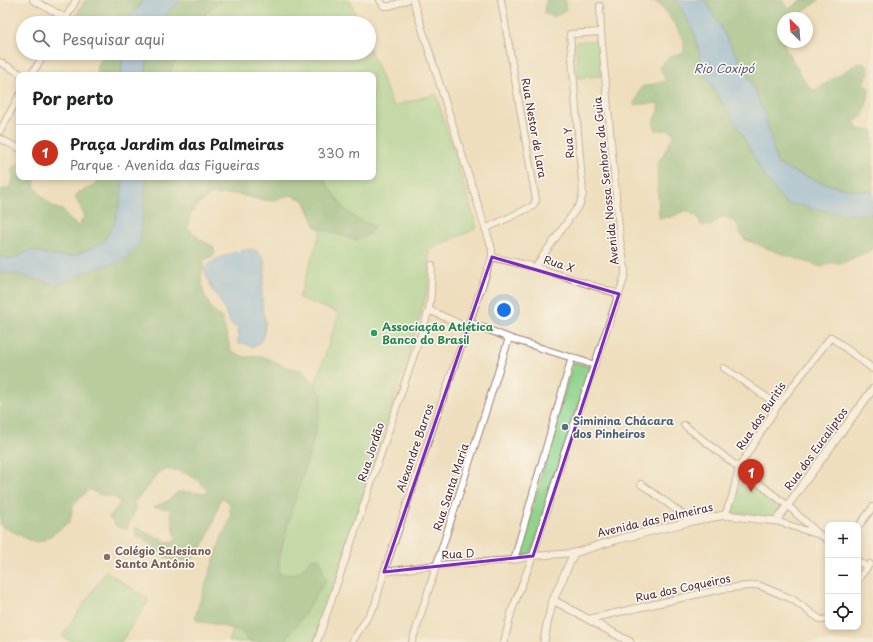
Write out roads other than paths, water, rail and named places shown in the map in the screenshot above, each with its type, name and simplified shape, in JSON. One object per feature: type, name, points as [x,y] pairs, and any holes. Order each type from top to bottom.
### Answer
[{"type":"street","points":[[33,0],[57,16]]},
{"type":"street","points":[[67,16],[76,0]]},
{"type":"street","points":[[380,0],[384,6],[390,6],[407,0]]},
{"type":"street","points":[[413,0],[492,249],[492,257]]},
{"type":"street","name":"Rua Nestor de Lara","points":[[485,229],[533,206],[536,200],[502,0]]},
{"type":"street","name":"Avenida Nossa Senhora da Guia","points":[[504,642],[512,610],[533,556],[564,453],[620,294],[625,275],[620,239],[601,32],[600,6]]},
{"type":"street","name":"Rua Y","points":[[535,267],[580,204],[583,194],[570,34],[601,32]]},
{"type":"street","points":[[33,72],[41,60]]},
{"type":"street","points":[[0,62],[18,72]]},
{"type":"street","points":[[0,131],[16,102]]},
{"type":"street","points":[[0,138],[16,146]]},
{"type":"street","name":"Rua X","points":[[492,257],[535,267],[620,294]]},
{"type":"street","name":"Alexandre Barros","points":[[352,642],[375,605],[384,572],[492,257]]},
{"type":"street","name":"Rua Jordão","points":[[317,642],[429,310],[432,265]]},
{"type":"street","points":[[429,310],[468,325],[595,365]]},
{"type":"street","name":"Rua dos Buritis","points":[[725,515],[732,497],[739,467],[778,405],[831,337],[873,368]]},
{"type":"street","name":"Rua Santa Maria","points":[[412,642],[509,338]]},
{"type":"street","points":[[514,560],[572,357]]},
{"type":"street","points":[[724,368],[778,405]]},
{"type":"street","name":"Rua dos Eucaliptos","points":[[776,521],[873,389]]},
{"type":"street","points":[[684,425],[788,506],[820,535]]},
{"type":"street","points":[[641,484],[692,521]]},
{"type":"street","points":[[861,523],[873,507]]},
{"type":"street","name":"Avenida das Palmeiras","points":[[533,556],[574,553],[619,539],[692,521],[725,515],[776,521],[820,535],[825,538]]},
{"type":"street","points":[[544,642],[553,600],[574,553]]},
{"type":"street","name":"Rua D","points":[[384,572],[437,565],[514,560],[533,556]]},
{"type":"street","points":[[861,562],[868,566],[861,575]]},
{"type":"street","name":"Rua dos Coqueiros","points":[[589,619],[721,589],[758,585],[792,600],[821,620],[825,620]]},
{"type":"street","points":[[553,600],[630,642]]},
{"type":"water","points":[[144,0],[180,0],[166,16],[131,16]]},
{"type":"water","name":"Rio Coxipó","points":[[676,0],[705,0],[749,78],[764,112],[777,164],[811,179],[836,187],[861,191],[873,191],[873,214],[845,214],[786,203],[764,176],[740,130],[705,75],[694,32]]},
{"type":"water","points":[[122,60],[147,60],[145,72],[122,72]]},
{"type":"water","points":[[123,180],[146,180],[140,242],[128,258],[83,273],[57,285],[21,275],[0,272],[0,257],[13,259],[30,250],[55,256],[74,256],[103,243],[114,224],[121,198]]},
{"type":"water","points":[[250,249],[257,251],[262,256],[265,264],[262,290],[262,310],[265,319],[265,327],[263,337],[258,345],[254,346],[249,346],[244,343],[238,344],[238,327],[232,325],[229,321],[219,298],[212,290],[204,269],[207,265],[218,258]]},
{"type":"place","name":"Associação Atlética Banco do Brasil","points":[[374,333]]},
{"type":"place","name":"Siminina Chácara dos Pinheiros","points":[[565,427]]},
{"type":"place","name":"Praça Jardim das Palmeiras","points":[[751,492]]},
{"type":"place","name":"Colégio Salesiano Santo Antônio","points":[[107,557]]}]
